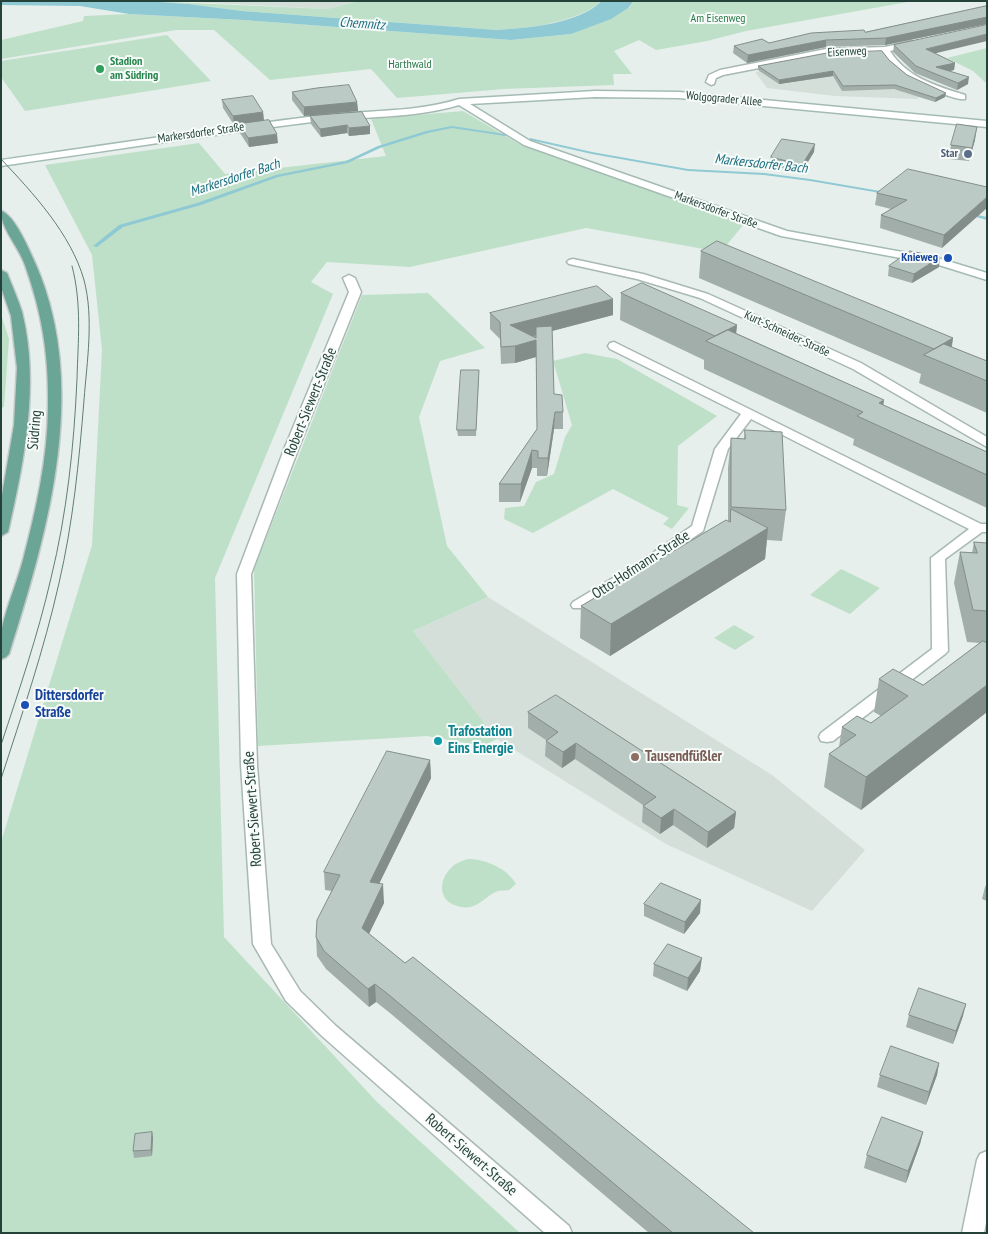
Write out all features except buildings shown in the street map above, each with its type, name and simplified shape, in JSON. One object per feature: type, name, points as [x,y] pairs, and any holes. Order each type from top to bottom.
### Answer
[{"type":"main road","name":"Südring","points":[[1,214],[16,235],[26,254],[41,293],[54,356],[54,402],[47,473],[37,527],[16,610],[1,654]]},
{"type":"main road","name":"Südring","points":[[1,273],[18,316],[22,357],[22,404],[14,481],[1,532]]},
{"type":"street","name":"Eisenweg","points":[[711,82],[712,77],[720,73],[826,52],[885,50],[917,43]]},
{"type":"street","points":[[885,50],[891,61],[904,73],[932,87],[962,97]]},
{"type":"street","name":"Wolgograder Allee","points":[[460,102],[595,94],[679,95],[987,124]]},
{"type":"street","name":"Markersdorfer Straße","points":[[1,153],[330,109],[434,100],[460,102],[527,143],[785,234],[932,260],[987,278]]},
{"type":"street","name":"Markersdorfer Straße","points":[[1,163],[277,123],[439,108],[460,102]]},
{"type":"street","name":"Kurt-Schneider-Straße","points":[[573,262],[640,276],[704,296],[857,366],[987,443]]},
{"type":"street","name":"Robert-Siewert-Straße","points":[[349,278],[355,292],[297,434],[244,574],[249,765],[262,944],[293,996],[329,1031],[561,1233]]},
{"type":"street","points":[[614,346],[748,414],[983,528]]},
{"type":"street","name":"Otto-Hofmann-Straße","points":[[578,605],[643,566],[698,528],[722,449],[748,414]]},
{"type":"street","points":[[827,738],[880,695],[940,651],[938,558],[983,528]]},
{"type":"street","points":[[973,1233],[987,1160]]},
{"type":"shaded area","points":[[174,1],[359,1],[327,9]]},
{"type":"shaded area","points":[[829,56],[900,68],[926,83],[918,99],[835,96],[767,88],[755,72]]},
{"type":"shaded area","name":"Tausendfüßler","points":[[488,597],[772,775],[865,850],[812,911],[666,844],[497,739],[413,631]]},
{"type":"green space","points":[[145,1],[327,9],[359,1],[602,1],[579,15],[552,23],[497,30],[242,11]]},
{"type":"green space","name":"Harthwald","points":[[635,1],[913,1],[746,31],[707,41],[656,50],[639,40],[614,51],[632,74],[613,74],[614,85],[504,89],[397,98],[371,69],[270,80],[214,30],[176,30],[1,59],[1,40],[83,21],[84,16],[129,14],[243,20],[511,40],[571,34],[628,8]]},
{"type":"green space","name":"Stadion am Südring","points":[[167,35],[211,81],[25,111],[1,77],[1,61]]},
{"type":"green space","points":[[987,48],[987,84],[973,71],[947,58]]},
{"type":"green space","points":[[463,111],[521,145],[744,224],[721,252],[586,228],[410,267],[327,262],[311,282],[333,294],[215,578],[224,937],[377,1102],[520,1233],[1,1233],[1,842],[92,545],[102,350],[92,255],[45,165],[199,143],[225,174],[386,156],[371,119]]},
{"type":"green space","points":[[428,293],[485,348],[440,361],[419,417],[447,546],[488,597],[413,631],[497,739],[482,746],[427,736],[258,746],[254,569],[362,295]]},
{"type":"green space","points":[[1,314],[9,339],[4,407],[1,408]]},
{"type":"green space","points":[[585,353],[617,359],[717,416],[678,446],[677,505],[689,508],[672,529],[663,524],[669,518],[613,489],[533,533],[504,519],[505,508],[524,506],[536,482],[554,474],[565,437],[572,425],[553,361]]},
{"type":"green space","points":[[841,569],[880,588],[850,614],[810,595]]},
{"type":"green space","points":[[734,625],[755,637],[735,650],[714,638]]},
{"type":"green space","points":[[468,859],[475,859],[501,869],[516,884],[509,890],[492,894],[473,906],[460,907],[452,904],[444,897],[443,882],[447,872],[454,865]]},
{"type":"water","name":"Chemnitz","points":[[1,1],[145,1],[242,11],[497,30],[538,26],[566,20],[592,9],[602,1],[634,1],[628,8],[611,19],[571,34],[511,40],[243,20],[129,14],[80,6],[1,5]]},
{"type":"waterway","name":"Markersdorfer Bach","points":[[95,246],[121,226],[199,204],[277,176],[347,162],[379,147],[427,132],[452,127],[505,135]]},
{"type":"waterway","name":"Markersdorfer Bach","points":[[531,139],[592,153],[688,170],[764,174],[886,193]]},
{"type":"waterway","name":"Markersdorfer Bach","points":[[971,214],[987,219]]},
{"type":"tram line","points":[[1,159],[50,215],[70,246],[84,280],[89,309],[88,355],[78,469],[64,560],[40,657],[1,779]]},
{"type":"tram line","points":[[1,745],[46,599],[57,554],[69,479],[74,429],[78,337],[77,294],[72,266]]},
{"type":"place","name":"Stadion am Südring","points":[[100,69]]},
{"type":"place","name":"Star","points":[[968,154]]},
{"type":"place","name":"Knieweg","points":[[948,258]]},
{"type":"place","name":"Dittersdorfer Straße","points":[[25,705]]},
{"type":"place","name":"Trafostation Eins Energie","points":[[438,741]]},
{"type":"place","name":"Tausendfüßler","points":[[635,757]]},
{"type":"park label","name":"Am Eisenweg","points":[[718,19]]}]
